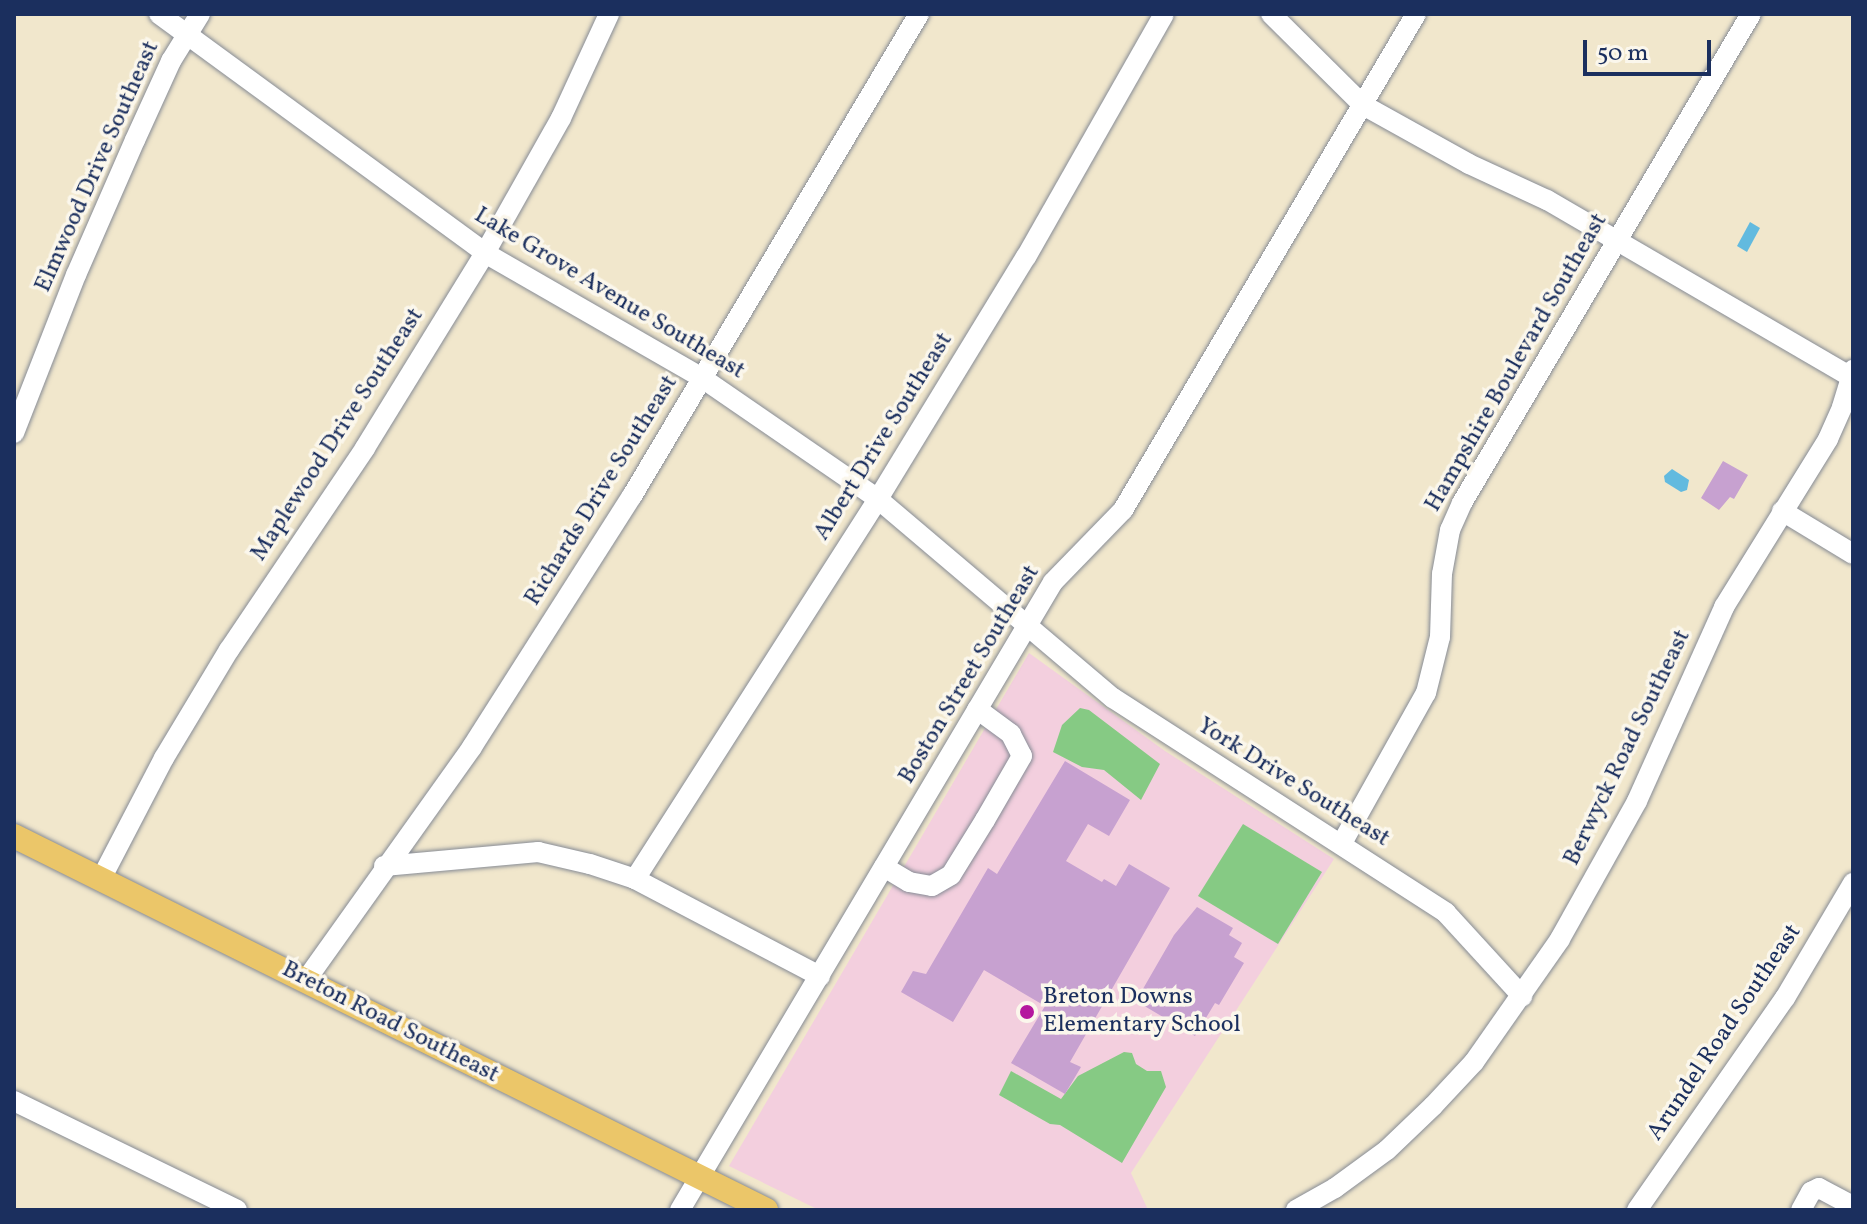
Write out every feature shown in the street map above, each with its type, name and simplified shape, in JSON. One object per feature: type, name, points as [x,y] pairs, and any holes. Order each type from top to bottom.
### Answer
[{"type":"main road","name":"Breton Road Southeast","points":[[14,836],[766,1210]]},
{"type":"street","name":"Lake Grove Avenue Southeast","points":[[159,14],[485,253],[702,378],[878,499],[1026,626]]},
{"type":"street","name":"Elmwood Drive Southeast","points":[[14,433],[76,275],[135,140],[200,14]]},
{"type":"street","name":"Maplewood Drive Southeast","points":[[101,879],[164,758],[229,650],[365,448],[485,253],[561,118],[609,14]]},
{"type":"street","name":"Richards Drive Southeast","points":[[306,980],[384,866],[472,747],[632,496],[919,14]]},
{"type":"street","name":"Albert Drive Southeast","points":[[635,879],[878,499],[1026,257],[1164,14]]},
{"type":"street","points":[[1271,14],[1363,105],[1469,164],[1547,200],[1616,243],[1852,373]]},
{"type":"street","name":"Boston Street Southeast","points":[[680,1210],[1053,582],[1123,510],[1416,14]]},
{"type":"street","name":"Hampshire Boulevard Southeast","points":[[1342,843],[1426,693],[1440,637],[1442,574],[1447,545],[1462,503],[1751,14]]},
{"type":"street","name":"Berwyck Road Southeast","points":[[1296,1210],[1335,1188],[1387,1150],[1433,1106],[1474,1062],[1560,939],[1637,801],[1724,607],[1828,439],[1852,373]]},
{"type":"street","points":[[1782,511],[1853,554]]},
{"type":"street","name":"York Drive Southeast","points":[[1026,626],[1113,698],[1446,913],[1522,996]]},
{"type":"street","points":[[884,867],[909,882],[932,886],[951,875],[985,820],[1022,756],[1011,734],[977,709]]},
{"type":"street","points":[[384,866],[538,852],[635,879],[820,976]]},
{"type":"street","name":"Arundel Road Southeast","points":[[1637,1210],[1785,998],[1853,883]]},
{"type":"street","points":[[14,1101],[237,1210]]},
{"type":"street","points":[[1801,1210],[1811,1192],[1819,1188],[1853,1206]]},
{"type":"shaded area","name":"Breton Downs Elementary School","points":[[1029,653],[1165,751],[1334,859],[1131,1173],[1148,1210],[819,1210],[729,1166]]},
{"type":"green space","points":[[1080,708],[1089,710],[1160,764],[1141,800],[1104,770],[1082,767],[1053,752],[1062,725]]},
{"type":"green space","points":[[1243,824],[1322,872],[1278,944],[1198,896]]},
{"type":"green space","points":[[1124,1052],[1132,1053],[1136,1064],[1147,1071],[1161,1071],[1166,1087],[1122,1163],[1060,1125],[1050,1124],[999,1095],[1011,1071],[1061,1099],[1078,1076]]},
{"type":"water","points":[[1750,222],[1760,228],[1747,252],[1737,246]]},
{"type":"water","points":[[1672,469],[1689,480],[1687,490],[1681,492],[1665,482],[1664,476]]},
{"type":"building","points":[[1723,461],[1748,475],[1734,499],[1730,497],[1719,510],[1701,498]]},
{"type":"building","name":"Breton Downs Elementary School","points":[[1065,761],[1130,800],[1109,836],[1088,824],[1066,861],[1102,882],[1104,879],[1116,886],[1129,864],[1170,888],[1070,1062],[1081,1067],[1065,1094],[1011,1063],[1045,1006],[984,970],[953,1022],[901,992],[913,971],[926,974],[988,868],[997,874]]},
{"type":"building","points":[[1197,907],[1233,928],[1229,935],[1242,943],[1234,957],[1244,963],[1219,1005],[1215,1003],[1195,1036],[1136,1001],[1174,935]]},
{"type":"place","name":"Breton Downs Elementary School","points":[[1027,1012]]}]
